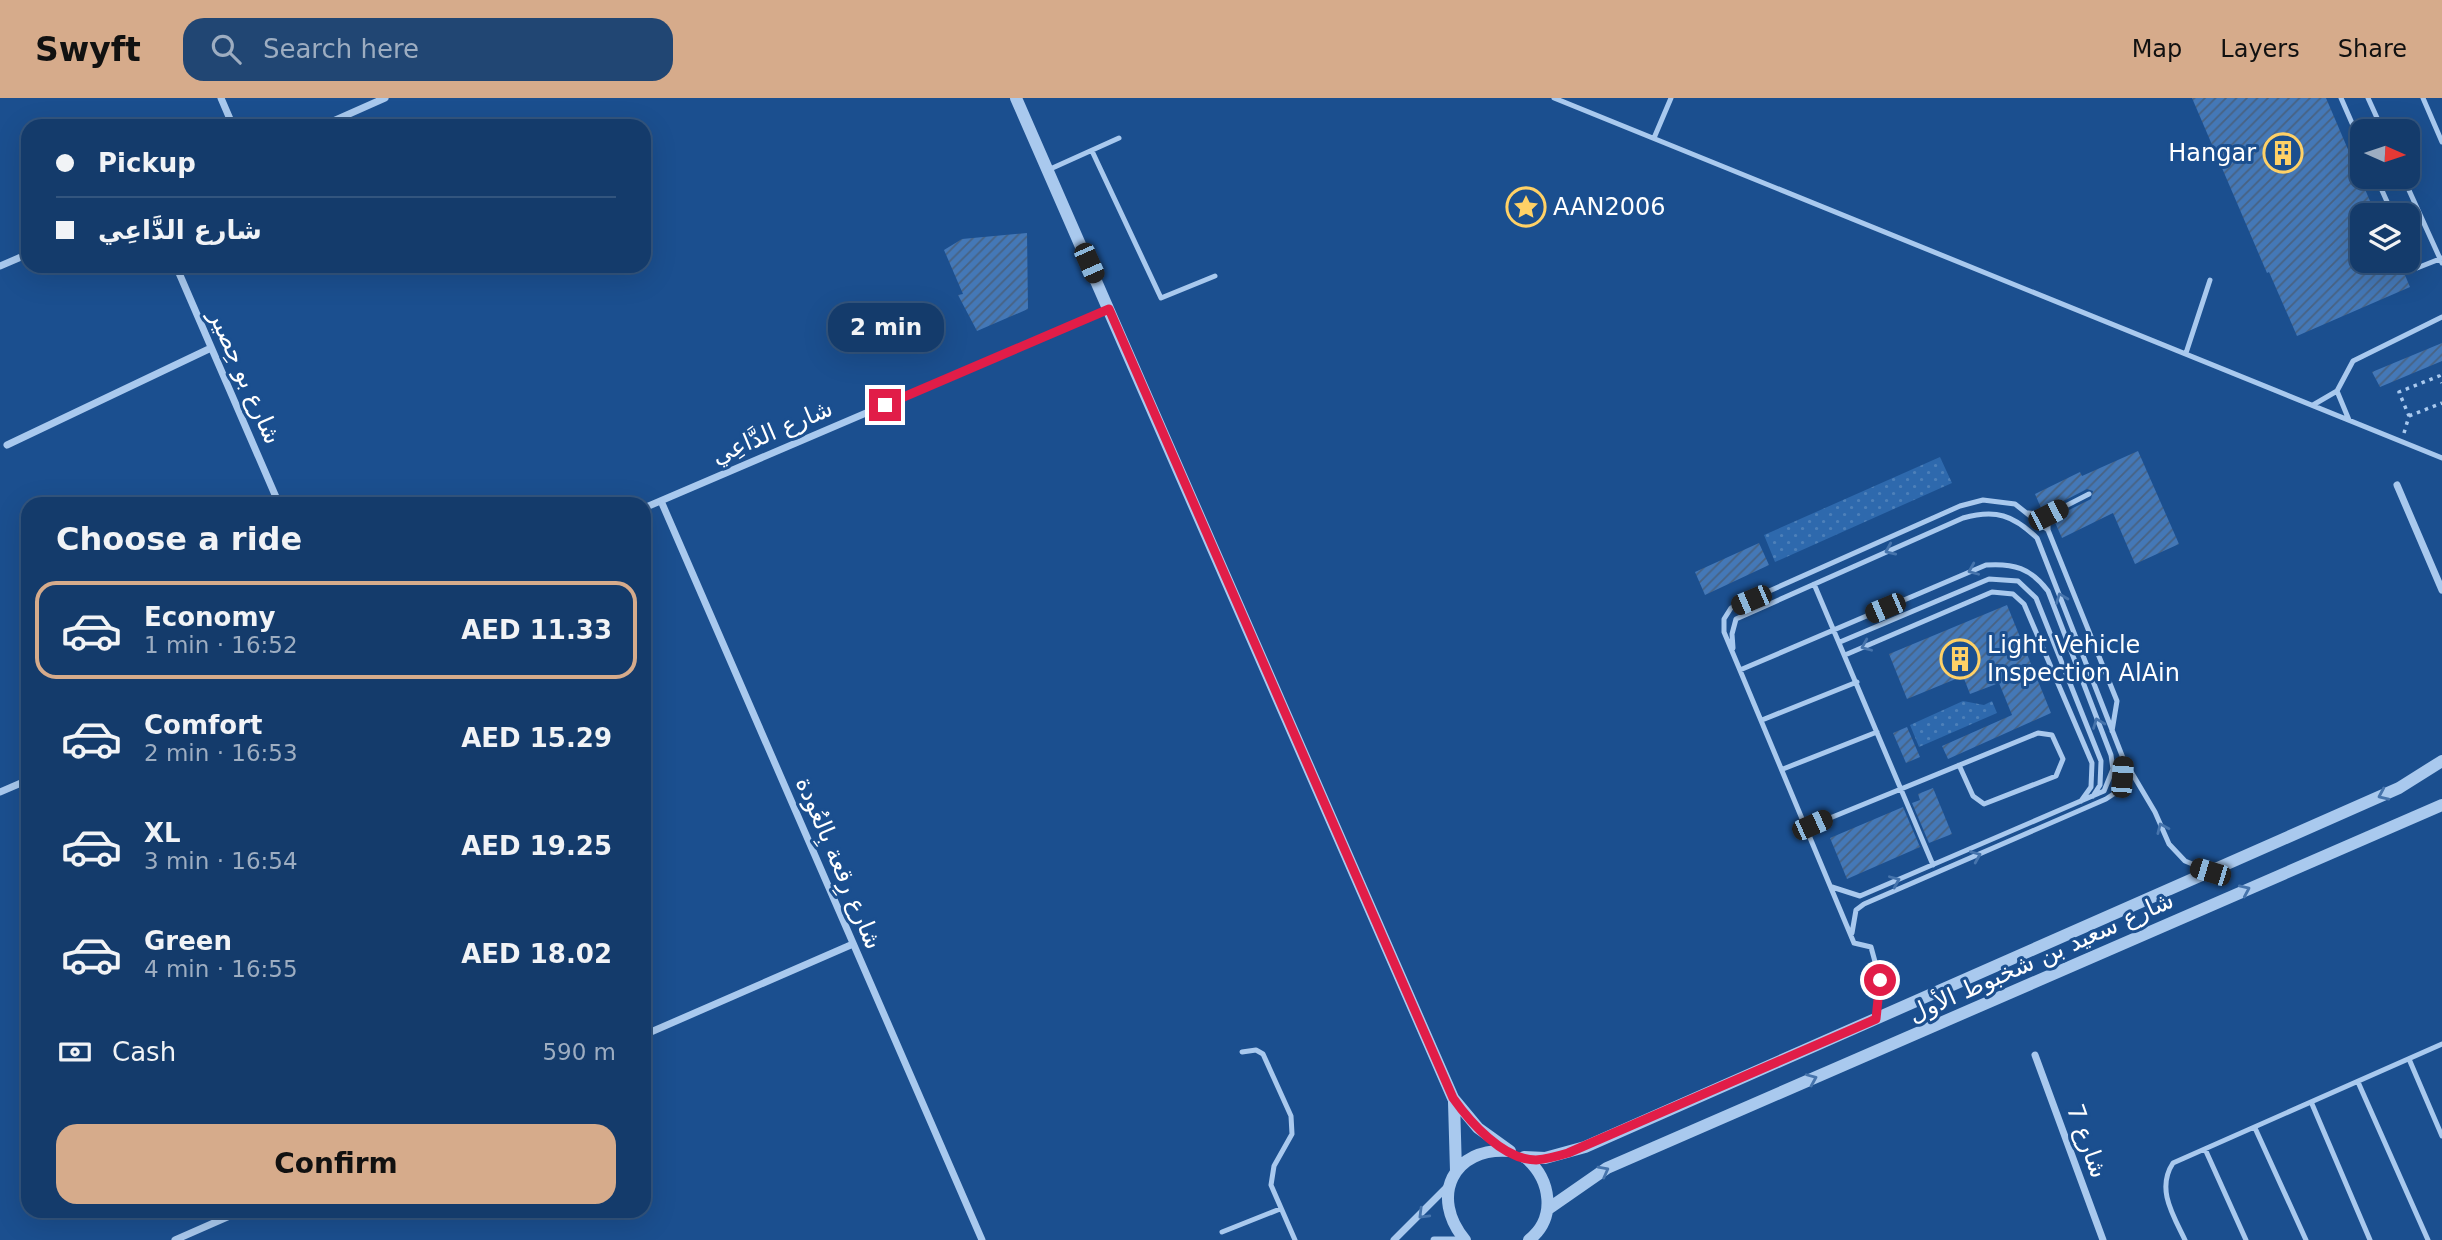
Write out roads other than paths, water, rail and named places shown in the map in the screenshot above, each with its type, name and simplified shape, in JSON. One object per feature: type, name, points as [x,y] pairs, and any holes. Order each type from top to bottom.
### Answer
[{"type":"street","points":[[221,98],[230,119]]},
{"type":"street","points":[[338,119],[385,98]]},
{"type":"street","points":[[1016,98],[1453,1098],[1478,1128],[1510,1151],[1524,1157],[1544,1180],[1548,1209],[1541,1240]]},
{"type":"street","points":[[0,266],[21,257]]},
{"type":"street","name":"شارع بو حِصير","points":[[179,273],[276,497]]},
{"type":"street","name":"شارع الدَّاعِي","points":[[651,505],[1109,309]]},
{"type":"street","points":[[7,445],[211,348]]},
{"type":"street","points":[[2397,485],[2442,590]]},
{"type":"street","name":"شارع رِقعة بِالعُودة","points":[[661,501],[982,1240]]},
{"type":"street","name":"شارع سعيد بن شخبوط الأول","points":[[1524,1157],[1545,1158],[1584,1147],[2399,788],[2442,761]]},
{"type":"street","points":[[0,792],[21,783]]},
{"type":"street","name":"شارع سعيد بن شخبوط الأول","points":[[1548,1209],[1607,1168],[2442,804]]},
{"type":"street","points":[[651,1032],[853,944]]},
{"type":"street","name":"شارع 7","points":[[2035,1055],[2103,1240]]},
{"type":"street","points":[[1394,1240],[1449,1185],[1456,1171],[1457,1135],[1453,1098]]},
{"type":"street","points":[[1456,1171],[1480,1153],[1510,1151]]},
{"type":"street","points":[[1449,1185],[1449,1215],[1465,1240]]},
{"type":"street","points":[[175,1240],[225,1218]]},
{"type":"street","points":[[1529,1240],[1543,1224]]},
{"type":"street","points":[[1434,1240],[1455,1240]]},
{"type":"lane","points":[[1554,98],[2442,458]]},
{"type":"lane","points":[[1654,138],[1671,98]]},
{"type":"lane","points":[[2341,98],[2350,119]]},
{"type":"lane","points":[[2368,98],[2378,119]]},
{"type":"lane","points":[[2423,98],[2442,142]]},
{"type":"lane","points":[[1048,170],[1119,138]]},
{"type":"lane","points":[[1092,151],[1161,298],[1215,276]]},
{"type":"lane","points":[[2408,189],[2441,260],[2420,267]]},
{"type":"lane","points":[[2186,353],[2210,280]]},
{"type":"lane","points":[[2312,405],[2337,391],[2353,362],[2442,317]]},
{"type":"lane","points":[[2337,391],[2349,420]]},
{"type":"lane","points":[[2028,513],[2048,515],[2089,494]]},
{"type":"lane","points":[[1854,943],[1808,827],[1724,632],[1724,619],[1731,608],[1810,575],[1959,506],[1983,500],[2015,504],[2048,530]]},
{"type":"lane","points":[[1734,654],[1732,634],[1736,619],[1964,518],[1984,512],[2010,516],[2037,538],[2123,758],[2178,856],[2210,872]]},
{"type":"lane","points":[[2048,515],[2048,530],[2117,701],[2112,731]]},
{"type":"lane","points":[[1740,670],[1986,565],[2004,564],[2023,568],[2037,577],[2048,591],[2111,755],[2111,781],[2105,791],[1860,896],[1832,887]]},
{"type":"lane","points":[[1810,575],[1933,865]]},
{"type":"lane","points":[[1840,642],[1989,579],[2018,581],[2036,598],[2101,761],[2100,785],[2093,796]]},
{"type":"lane","points":[[1845,655],[1992,592],[2013,594],[2024,604],[2092,763],[2091,788],[2081,801]]},
{"type":"lane","points":[[1762,720],[1857,682]]},
{"type":"lane","points":[[1783,769],[1877,732]]},
{"type":"lane","points":[[1808,827],[1959,765],[2045,732],[2056,739],[2063,759],[2056,776],[1984,804],[1973,796],[1959,765]]},
{"type":"lane","points":[[1854,943],[1853,918],[1856,910],[1864,904],[2106,799],[2118,790],[2123,758]]},
{"type":"lane","points":[[1854,943],[1871,947],[1878,970],[1881,991],[1876,1019]]},
{"type":"lane","points":[[2185,1240],[2167,1201],[2165,1183],[2174,1163],[2442,1044]]},
{"type":"lane","points":[[1242,1052],[1255,1050],[1263,1054],[1291,1116],[1292,1134],[1275,1166],[1271,1185],[1295,1240]]},
{"type":"lane","points":[[2409,1059],[2442,1136]]},
{"type":"lane","points":[[2358,1082],[2428,1240]]},
{"type":"lane","points":[[2312,1104],[2370,1240]]},
{"type":"lane","points":[[2255,1128],[2306,1240]]},
{"type":"lane","points":[[2205,1149],[2246,1240]]},
{"type":"lane","points":[[1222,1232],[1280,1209]]},
{"type":"place","name":"Hangar","points":[[2283,153]]},
{"type":"place","name":"AAN2006","points":[[1526,207]]},
{"type":"place","name":"Light Vehicle Inspection AlAin","points":[[1960,659]]}]
